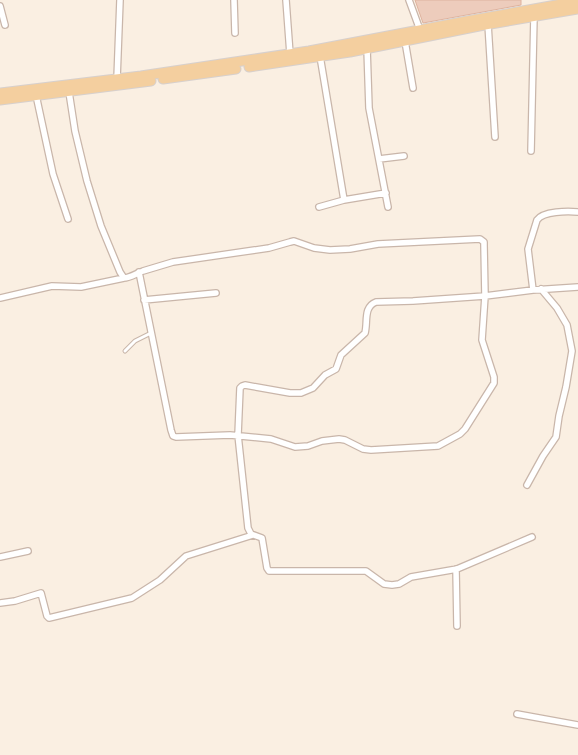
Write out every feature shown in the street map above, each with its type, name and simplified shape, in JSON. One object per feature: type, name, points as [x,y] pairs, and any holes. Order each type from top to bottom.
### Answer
[{"type":"main road","points":[[0,93],[36,95],[69,92],[120,86],[320,56],[405,40],[578,1]]},
{"type":"main road","points":[[0,100],[15,94],[290,54],[420,30],[488,24],[578,9]]},
{"type":"street","points":[[117,79],[120,0]]},
{"type":"street","points":[[234,0],[235,33]]},
{"type":"street","points":[[286,0],[290,54]]},
{"type":"street","points":[[410,0],[420,30]]},
{"type":"street","points":[[0,6],[5,26]]},
{"type":"street","points":[[530,151],[534,16]]},
{"type":"street","points":[[488,24],[495,137]]},
{"type":"street","points":[[405,40],[413,88]]},
{"type":"street","points":[[367,48],[369,108],[388,207]]},
{"type":"street","points":[[320,56],[344,200]]},
{"type":"street","points":[[69,92],[75,131],[92,199],[120,272],[124,278]]},
{"type":"street","points":[[36,95],[53,174],[68,218]]},
{"type":"street","points":[[379,158],[404,156]]},
{"type":"street","points":[[319,207],[344,200],[386,193]]},
{"type":"street","points":[[533,290],[528,249],[537,220],[540,216],[545,214],[578,212]]},
{"type":"street","points":[[0,298],[52,286],[82,287],[127,278],[139,272],[173,262],[269,248],[294,241],[314,248],[330,250],[350,249],[378,244],[479,239],[483,241],[484,245],[485,296],[482,340],[494,377],[494,383],[464,429],[445,444],[434,447],[371,450],[339,439],[327,440],[308,446],[295,447],[272,439],[230,435],[178,438],[173,436],[171,430],[139,272]]},
{"type":"street","points":[[532,537],[456,569],[411,577],[399,584],[391,586],[384,584],[366,571],[271,571],[267,568],[262,538],[250,533],[248,528],[238,436],[239,390],[241,386],[245,385],[295,394],[306,392],[313,388],[325,375],[336,369],[341,355],[365,333],[368,311],[372,303],[485,296],[540,289],[578,287]]},
{"type":"street","points":[[527,484],[556,437],[572,351],[570,338],[564,320],[557,308],[540,289]]},
{"type":"street","points":[[144,300],[216,293]]},
{"type":"street","points":[[0,603],[15,601],[41,593],[47,616],[49,618],[132,598],[156,584],[186,556],[253,535]]},
{"type":"street","points":[[0,557],[28,551]]},
{"type":"street","points":[[456,569],[457,626]]},
{"type":"street","points":[[517,714],[578,725]]},
{"type":"lane","points":[[125,351],[135,341],[151,333]]},
{"type":"building","points":[[415,0],[521,0],[521,5],[423,23]]}]
